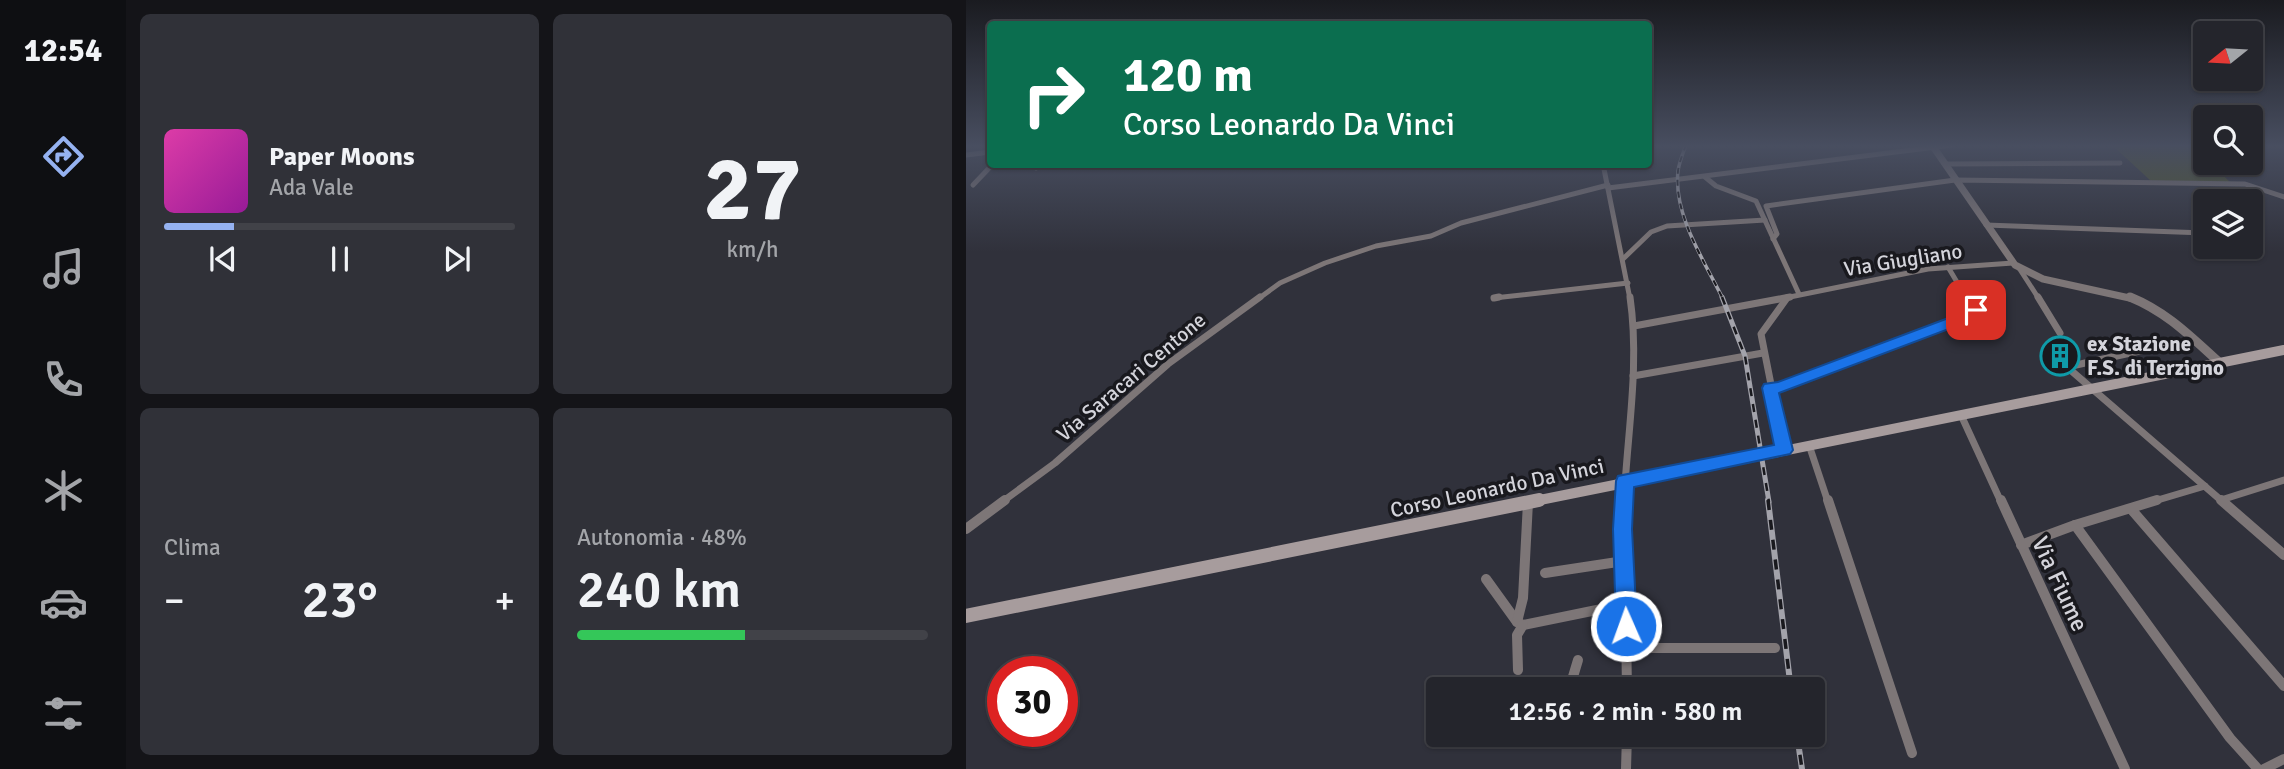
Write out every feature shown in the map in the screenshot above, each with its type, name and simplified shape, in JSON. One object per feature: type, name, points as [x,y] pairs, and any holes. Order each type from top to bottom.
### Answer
[{"type":"main road","name":"Corso Leonardo Da Vinci","points":[[966,616],[2284,350]]},
{"type":"street","points":[[973,185],[977,181]]},
{"type":"street","points":[[1607,181],[1634,326],[1623,561],[1627,677]]},
{"type":"street","name":"Via Saracari Centone","points":[[966,529],[1055,463],[1167,364],[1282,282],[1376,246],[1431,236],[1461,223],[1608,186],[1663,181]]},
{"type":"street","points":[[1708,181],[1714,187],[1745,195],[1756,201],[1799,294]]},
{"type":"street","points":[[1773,239],[1777,234],[1766,206],[1949,181]]},
{"type":"street","points":[[1956,181],[2016,265],[2060,333]]},
{"type":"street","points":[[2019,181],[2245,184],[2284,197]]},
{"type":"street","points":[[1623,259],[1651,232],[1676,224],[1765,220]]},
{"type":"street","points":[[1986,225],[2193,233]]},
{"type":"street","points":[[2016,265],[2043,279],[2141,301],[2164,313],[2220,363]]},
{"type":"street","name":"Via Giugliano","points":[[1634,326],[1948,267],[2016,265]]},
{"type":"street","points":[[1770,388],[1780,387],[1975,313],[1948,267]]},
{"type":"street","points":[[1494,298],[1628,283]]},
{"type":"street","points":[[1784,450],[1763,352],[1763,330],[1787,297]]},
{"type":"street","points":[[2194,339],[2067,367],[2284,555]]},
{"type":"street","points":[[1633,376],[1763,352]]},
{"type":"street","name":"Via Fiume","points":[[1961,415],[2125,769]]},
{"type":"street","points":[[1810,445],[1912,753]]},
{"type":"street","points":[[2221,500],[2284,480]]},
{"type":"street","points":[[2021,545],[2074,525],[2205,486]]},
{"type":"street","points":[[1518,670],[1517,635],[1523,598],[1528,501]]},
{"type":"street","points":[[2131,509],[2284,686]]},
{"type":"street","points":[[2074,525],[2230,738],[2258,769]]},
{"type":"street","points":[[1545,573],[1623,561]]},
{"type":"street","points":[[1486,579],[1520,623]]},
{"type":"street","points":[[1520,623],[1626,604]]},
{"type":"street","points":[[1627,648],[1775,648]]},
{"type":"street","points":[[1573,677],[1578,660]]},
{"type":"street","points":[[1626,769],[1627,747]]},
{"type":"street","points":[[2264,769],[2284,759]]},
{"type":"green space","points":[[2151,181],[2229,181],[2151,181]]},
{"type":"railway","points":[[1678,181],[1685,221],[1722,297]]},
{"type":"railway","points":[[1722,297],[1745,356],[1769,502]]},
{"type":"railway","points":[[1768,500],[1789,677]]},
{"type":"railway","points":[[1799,747],[1802,769]]},
{"type":"place","name":"ex Stazione F.S. di Terzigno","points":[[2060,356]]},
{"type":"route","points":[[1626,626],[1623,561],[1625,481],[1784,450],[1770,388],[1780,387],[1950,323],[1973,314],[1976,310]]}]
